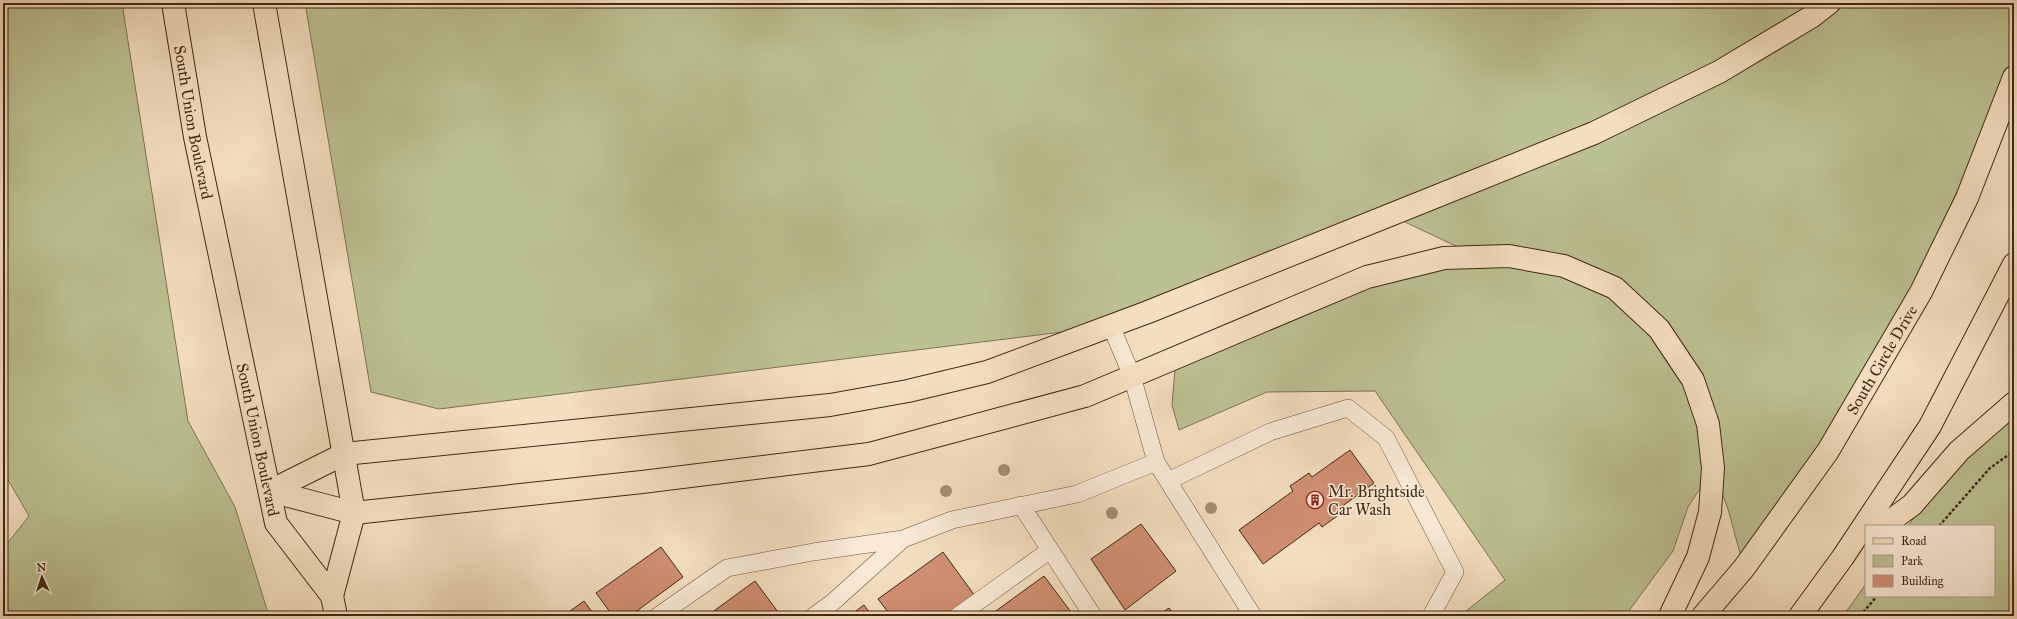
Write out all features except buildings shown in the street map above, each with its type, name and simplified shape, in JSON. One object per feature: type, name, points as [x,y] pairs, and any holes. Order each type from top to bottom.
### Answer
[{"type":"main road","name":"South Union Boulevard","points":[[173,3],[195,137],[276,523],[334,606]]},
{"type":"main road","name":"South Union Boulevard","points":[[264,3],[354,513],[334,606]]},
{"type":"main road","points":[[270,491],[344,454],[830,405],[908,391],[987,372],[1110,326],[1594,133],[1719,72],[1811,17],[1829,3]]},
{"type":"main road","name":"South Circle Drive","points":[[1703,616],[1744,568],[1828,451],[1921,292],[1967,198],[2014,78]]},
{"type":"main road","points":[[270,491],[354,513],[642,482],[870,454],[1085,396],[1367,277],[1444,258],[1509,256],[1558,264],[1615,288],[1659,329],[1693,380],[1708,424],[1713,468],[1710,512],[1698,557],[1670,616]]},
{"type":"main road","points":[[1800,616],[1843,557],[1930,426],[2014,264]]},
{"type":"main road","points":[[1885,525],[1912,504],[1959,451],[2014,403]]},
{"type":"main road","points":[[1843,557],[1865,540]]},
{"type":"lane","points":[[1110,326],[1132,376],[1156,462],[1253,616]]},
{"type":"lane","points":[[1168,481],[1270,432],[1348,408],[1386,438],[1455,572],[1431,616]]},
{"type":"lane","points":[[658,616],[727,568],[814,552],[902,539],[952,520],[1077,494],[1156,462]]},
{"type":"lane","points":[[1021,505],[1093,616]]},
{"type":"lane","points":[[814,616],[833,602],[902,539]]},
{"type":"lane","points":[[958,616],[1050,550]]},
{"type":"path","points":[[1940,525],[1990,468],[2014,451]]},
{"type":"path","points":[[1860,616],[1876,597]]},
{"type":"green space","points":[[3,3],[122,3],[188,421],[235,507],[269,616],[3,616],[3,549],[29,516],[3,471]]},
{"type":"green space","points":[[305,3],[2014,3],[2014,69],[1872,375],[1744,568],[1728,509],[1713,469],[1688,507],[1673,551],[1625,616],[1460,616],[1505,580],[1375,391],[1267,392],[1179,430],[1172,405],[1176,357],[1444,258],[1477,256],[1390,215],[1111,326],[439,409],[371,392]]},
{"type":"green space","points":[[2014,403],[2014,616],[1843,616],[1865,585],[1865,597],[1995,597],[1995,525],[1909,525],[1949,469]]},
{"type":"place","name":"Mr. Brightside Car Wash","points":[[1315,500]]}]
